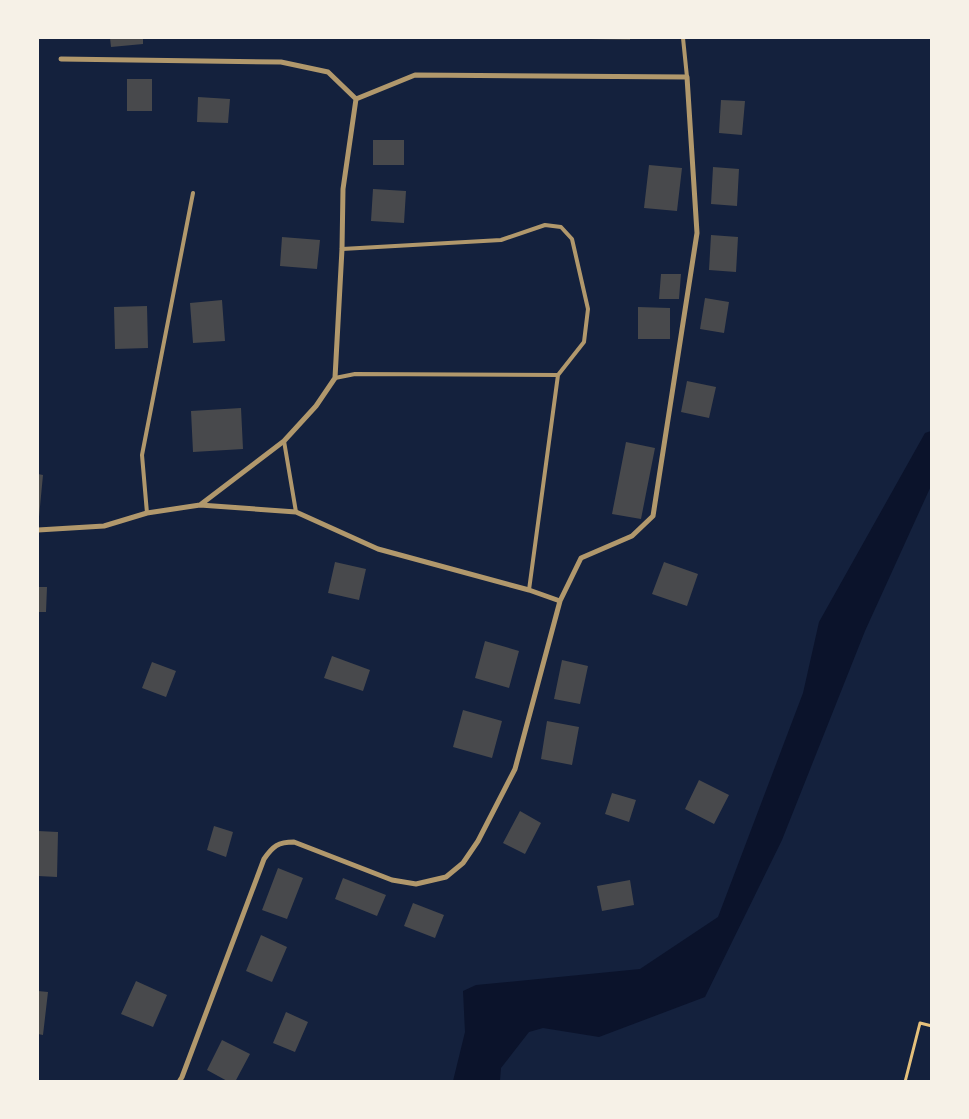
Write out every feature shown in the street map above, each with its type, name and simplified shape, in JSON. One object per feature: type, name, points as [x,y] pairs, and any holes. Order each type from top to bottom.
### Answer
[{"type":"street","points":[[61,59],[281,62],[328,72],[356,99]]},
{"type":"street","points":[[179,1082],[264,859],[271,849],[282,842],[294,842],[392,880],[416,884],[446,877],[463,863],[478,841],[515,769],[560,601],[581,558],[632,536],[654,516],[697,232],[687,77],[415,74],[356,99]]},
{"type":"street","points":[[200,505],[284,441],[316,406],[335,378],[342,249],[343,189],[356,99]]},
{"type":"street","points":[[38,530],[104,526],[147,513],[200,505],[296,512],[378,549],[529,590],[560,601]]},
{"type":"lane","points":[[682,38],[687,77]]},
{"type":"lane","points":[[147,513],[142,456],[193,193]]},
{"type":"lane","points":[[342,249],[501,240],[545,224],[561,227],[572,239],[588,309],[584,342],[558,375],[529,590]]},
{"type":"lane","points":[[335,378],[356,374],[558,375]]},
{"type":"lane","points":[[284,441],[296,512]]},
{"type":"path","points":[[905,1082],[920,1023],[932,1026]]},
{"type":"water","points":[[931,431],[931,486],[865,631],[782,840],[705,997],[599,1037],[543,1028],[529,1032],[501,1068],[500,1081],[453,1081],[465,1032],[463,991],[476,985],[640,969],[718,917],[803,693],[819,622],[925,433]]},
{"type":"building","points":[[110,38],[143,38],[143,44],[111,47]]},
{"type":"building","points":[[630,38],[630,40],[590,39]]},
{"type":"building","points":[[127,79],[152,79],[152,111],[127,111]]},
{"type":"building","points":[[198,97],[230,99],[228,123],[197,122]]},
{"type":"building","points":[[721,100],[745,101],[742,135],[719,133]]},
{"type":"building","points":[[373,140],[404,140],[404,165],[373,165]]},
{"type":"building","points":[[649,165],[682,168],[677,211],[644,208]]},
{"type":"building","points":[[713,167],[739,169],[737,206],[711,204]]},
{"type":"building","points":[[373,189],[406,191],[404,223],[371,221]]},
{"type":"building","points":[[711,235],[738,237],[736,272],[709,270]]},
{"type":"building","points":[[282,237],[320,240],[317,269],[280,266]]},
{"type":"building","points":[[661,274],[681,274],[679,299],[659,299]]},
{"type":"building","points":[[705,298],[729,302],[724,333],[700,329]]},
{"type":"building","points":[[222,300],[225,341],[193,343],[190,303]]},
{"type":"building","points":[[147,306],[148,348],[115,349],[114,307]]},
{"type":"building","points":[[638,307],[670,308],[670,339],[638,339]]},
{"type":"building","points":[[687,381],[716,387],[709,418],[681,412]]},
{"type":"building","points":[[241,408],[243,449],[193,452],[191,411]]},
{"type":"building","points":[[626,442],[655,448],[641,519],[612,514]]},
{"type":"building","points":[[38,474],[43,475],[39,517],[38,517]]},
{"type":"building","points":[[335,562],[366,569],[359,600],[328,593]]},
{"type":"building","points":[[664,562],[698,574],[687,606],[652,594]]},
{"type":"building","points":[[38,587],[47,587],[46,612],[38,612]]},
{"type":"building","points":[[485,641],[519,651],[509,688],[475,678]]},
{"type":"building","points":[[332,656],[370,670],[363,691],[324,678]]},
{"type":"building","points":[[562,660],[588,666],[580,704],[554,699]]},
{"type":"building","points":[[152,662],[176,671],[166,697],[142,688]]},
{"type":"building","points":[[463,710],[502,721],[492,758],[453,747]]},
{"type":"building","points":[[547,721],[579,727],[572,765],[541,759]]},
{"type":"building","points":[[699,780],[729,795],[714,824],[685,809]]},
{"type":"building","points":[[612,793],[636,800],[629,822],[605,814]]},
{"type":"building","points":[[520,811],[541,823],[525,854],[503,843]]},
{"type":"building","points":[[214,826],[233,832],[226,857],[207,850]]},
{"type":"building","points":[[38,831],[58,832],[57,877],[38,876]]},
{"type":"building","points":[[278,868],[303,878],[287,919],[262,910]]},
{"type":"building","points":[[343,878],[386,895],[377,916],[335,899]]},
{"type":"building","points":[[630,880],[634,905],[602,911],[597,886]]},
{"type":"building","points":[[413,903],[444,915],[435,938],[404,926]]},
{"type":"building","points":[[261,935],[287,947],[272,982],[246,971]]},
{"type":"building","points":[[136,981],[167,995],[153,1027],[121,1014]]},
{"type":"building","points":[[38,991],[48,992],[43,1035],[38,1034]]},
{"type":"building","points":[[286,1012],[308,1022],[295,1052],[273,1043]]},
{"type":"building","points":[[222,1040],[250,1054],[235,1082],[229,1082],[207,1070]]}]
